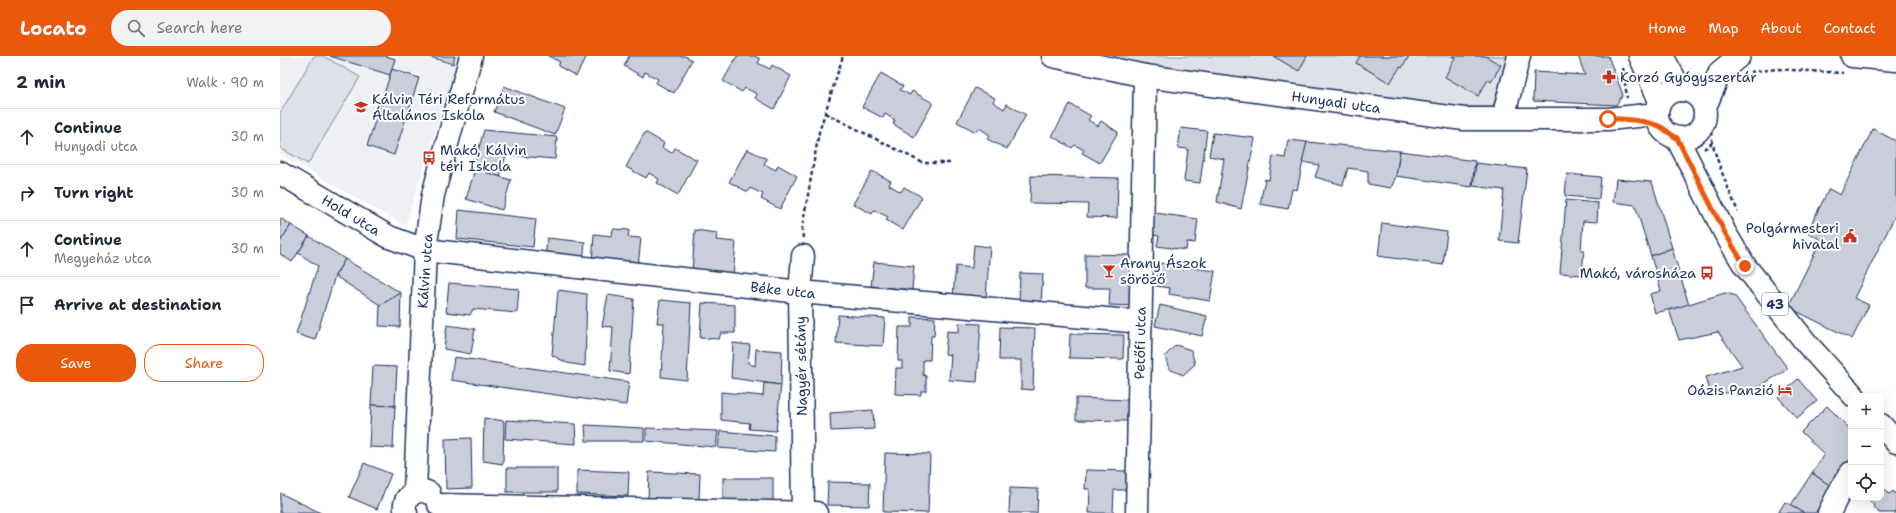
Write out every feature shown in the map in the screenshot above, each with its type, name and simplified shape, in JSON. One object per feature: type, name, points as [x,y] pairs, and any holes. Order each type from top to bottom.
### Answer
[{"type":"street","name":"Kálvin utca","points":[[415,491],[425,250],[433,195],[471,56]]},
{"type":"street","name":"Hunyadi utca","points":[[1056,56],[1145,76],[1464,119],[1623,118],[1664,120]]},
{"type":"street","points":[[1503,118],[1519,56]]},
{"type":"street","name":"43","points":[[1640,56],[1664,120],[1725,233],[1745,266],[1808,345],[1851,393]]},
{"type":"street","points":[[1662,56],[1696,104],[1697,132],[1687,137],[1664,120],[1669,93],[1696,104]]},
{"type":"street","points":[[1850,65],[1896,60]]},
{"type":"street","points":[[1696,104],[1720,72],[1739,62]]},
{"type":"street","name":"Petőfi utca","points":[[1137,513],[1145,76]]},
{"type":"street","name":"43","points":[[1696,104],[1698,134],[1709,202]]},
{"type":"street","name":"Hold utca","points":[[280,173],[388,237],[425,250]]},
{"type":"street","name":"Béke utca","points":[[425,250],[800,292],[1141,322]]},
{"type":"street","name":"Nagyér sétány","points":[[803,256],[800,292],[807,513]]},
{"type":"street","points":[[1829,513],[1848,478]]},
{"type":"street","points":[[406,513],[404,509],[407,498],[415,491],[425,491],[434,496],[438,509],[807,513]]},
{"type":"path","points":[[803,256],[802,229],[819,132],[843,56]]},
{"type":"path","points":[[1739,62],[1760,69],[1850,65]]},
{"type":"path","points":[[825,113],[923,163],[951,163]]},
{"type":"shaded area","name":"Kálvin Téri Református Általános Iskola","points":[[280,56],[459,56],[405,226],[280,154]]},
{"type":"shaded area","points":[[314,56],[323,56],[360,77],[308,164],[280,148],[280,113]]},
{"type":"shaded area","points":[[1105,56],[1507,56],[1493,107],[1461,107],[1147,66]]},
{"type":"building","points":[[330,56],[386,56],[395,59],[390,75]]},
{"type":"building","points":[[427,56],[455,56],[453,64]]},
{"type":"building","points":[[548,56],[587,56],[576,76],[558,66],[560,62]]},
{"type":"building","points":[[629,56],[685,56],[692,60],[674,93],[656,83],[658,79],[645,72],[643,77],[624,66]]},
{"type":"building","points":[[737,56],[755,56],[760,59],[758,63],[770,69],[772,65],[791,76],[774,109],[755,98],[757,94],[745,88],[742,92],[723,81]]},
{"type":"building","points":[[1273,56],[1307,56],[1299,71]]},
{"type":"building","points":[[1360,56],[1409,56],[1390,83],[1356,63]]},
{"type":"building","points":[[1452,56],[1485,56],[1501,65],[1491,82],[1488,80],[1478,96],[1445,77],[1455,58]]},
{"type":"building","points":[[1578,56],[1608,56],[1623,95],[1616,105],[1533,101],[1534,72],[1585,75]]},
{"type":"building","points":[[392,69],[419,78],[394,155],[367,146]]},
{"type":"building","points":[[881,73],[903,86],[900,90],[910,95],[912,91],[933,103],[914,137],[893,124],[895,120],[885,114],[883,118],[862,107]]},
{"type":"building","points":[[504,86],[565,109],[555,135],[494,112]]},
{"type":"building","points":[[975,88],[995,98],[993,102],[1004,109],[1007,104],[1026,115],[1007,149],[987,139],[990,135],[979,128],[976,132],[957,122]]},
{"type":"building","points":[[1070,104],[1091,116],[1088,120],[1098,126],[1101,121],[1118,132],[1100,163],[1082,153],[1084,150],[1075,145],[1072,148],[1052,136]]},
{"type":"building","points":[[1181,128],[1207,131],[1200,183],[1184,181],[1188,149],[1178,148]]},
{"type":"building","name":"Polgármesteri hivatal","points":[[1873,129],[1896,141],[1896,214],[1854,298],[1869,305],[1852,339],[1788,307],[1821,240],[1807,232],[1829,189],[1840,195]]},
{"type":"building","points":[[484,130],[557,137],[555,159],[506,155],[500,177],[473,169]]},
{"type":"building","points":[[645,132],[664,143],[662,148],[672,153],[675,148],[697,160],[678,195],[657,183],[659,179],[649,173],[646,178],[626,167]]},
{"type":"building","points":[[1213,133],[1255,138],[1241,209],[1217,202],[1224,159],[1209,156]]},
{"type":"building","points":[[1288,140],[1307,142],[1297,190],[1292,189],[1288,209],[1260,204],[1265,179],[1269,180],[1273,156],[1285,158]]},
{"type":"building","points":[[1307,142],[1400,151],[1396,176],[1391,188],[1368,184],[1368,171],[1348,168],[1343,185],[1315,177],[1319,165],[1302,162]]},
{"type":"building","points":[[747,149],[767,159],[764,164],[776,170],[778,165],[797,176],[780,209],[761,199],[763,194],[750,188],[748,192],[729,182]]},
{"type":"building","points":[[1400,151],[1475,161],[1472,187],[1396,176]]},
{"type":"building","points":[[1476,163],[1527,169],[1518,243],[1499,241],[1504,190],[1473,186]]},
{"type":"building","points":[[475,169],[511,180],[502,210],[466,199]]},
{"type":"building","points":[[872,171],[891,181],[889,185],[901,192],[904,187],[922,197],[903,230],[886,220],[888,217],[874,210],[872,214],[853,204]]},
{"type":"building","points":[[1567,174],[1601,177],[1599,199],[1565,196]]},
{"type":"building","points":[[1031,176],[1118,178],[1117,218],[1087,217],[1088,204],[1030,203]]},
{"type":"building","points":[[1616,179],[1652,182],[1672,248],[1651,256],[1635,205],[1613,202]]},
{"type":"building","points":[[1566,200],[1598,203],[1597,222],[1583,221],[1581,250],[1584,250],[1582,275],[1560,273]]},
{"type":"building","points":[[459,210],[536,219],[533,247],[457,239]]},
{"type":"building","points":[[1148,212],[1198,219],[1195,243],[1187,242],[1186,250],[1157,246],[1159,236],[1145,234]]},
{"type":"building","points":[[280,218],[291,225],[280,242]]},
{"type":"building","points":[[1382,223],[1447,232],[1443,265],[1378,256]]},
{"type":"building","points":[[291,225],[309,236],[292,262],[280,254],[280,242]]},
{"type":"building","points":[[613,229],[629,230],[628,237],[641,238],[638,267],[592,264],[594,234],[612,236]]},
{"type":"building","points":[[695,230],[717,233],[716,240],[736,242],[733,276],[692,272]]},
{"type":"building","points":[[309,236],[345,259],[335,276],[315,340],[296,334],[318,266],[298,253]]},
{"type":"building","points":[[547,238],[585,242],[583,264],[545,261]]},
{"type":"building","points":[[974,245],[990,247],[986,297],[953,295],[956,266],[972,268]]},
{"type":"building","points":[[1672,248],[1689,305],[1655,313],[1650,294],[1661,291],[1651,256]]},
{"type":"building","name":"Arany Ászok söröző","points":[[1085,254],[1133,255],[1133,306],[1109,305],[1110,288],[1085,288]]},
{"type":"building","points":[[345,259],[401,293],[380,305],[335,276]]},
{"type":"building","points":[[874,262],[914,266],[912,290],[871,286]]},
{"type":"building","points":[[1159,263],[1215,271],[1210,301],[1169,294],[1170,288],[1156,286]]},
{"type":"building","points":[[1020,273],[1043,274],[1041,303],[1019,302]]},
{"type":"building","points":[[449,283],[519,289],[517,313],[473,309],[470,315],[446,312]]},
{"type":"building","points":[[558,290],[587,294],[585,366],[567,363],[552,355]]},
{"type":"building","points":[[401,293],[400,327],[379,326],[380,305]]},
{"type":"building","points":[[1725,293],[1734,295],[1788,369],[1755,389],[1711,395],[1706,377],[1742,366],[1718,332],[1679,340],[1669,310]]},
{"type":"building","points":[[608,295],[634,299],[629,374],[610,371],[613,327],[602,326]]},
{"type":"building","points":[[660,300],[691,303],[687,380],[661,377],[664,323],[657,323]]},
{"type":"building","points":[[702,303],[735,305],[735,333],[721,333],[719,339],[700,338]]},
{"type":"building","points":[[1160,305],[1207,316],[1202,336],[1155,326]]},
{"type":"building","points":[[838,315],[885,318],[883,346],[836,343]]},
{"type":"building","points":[[912,317],[935,318],[934,336],[931,336],[930,360],[923,360],[923,375],[926,376],[926,391],[921,391],[921,395],[895,394],[896,368],[902,368],[902,361],[898,361],[899,327],[912,327]]},
{"type":"building","points":[[959,323],[981,324],[977,382],[949,380],[951,355],[945,354],[947,331],[959,332]]},
{"type":"building","points":[[447,325],[475,329],[471,354],[444,349]]},
{"type":"building","points":[[1000,327],[1035,328],[1033,390],[1021,389],[1021,360],[999,360]]},
{"type":"building","points":[[1070,334],[1124,335],[1123,359],[1069,358]]},
{"type":"building","points":[[733,343],[750,345],[748,363],[755,366],[756,349],[782,351],[781,385],[731,378]]},
{"type":"building","points":[[1176,345],[1191,350],[1195,364],[1183,375],[1169,369],[1165,356]]},
{"type":"building","points":[[454,357],[629,382],[626,405],[451,380]]},
{"type":"building","points":[[373,366],[397,367],[395,406],[371,405]]},
{"type":"building","points":[[1798,379],[1817,401],[1797,418],[1778,397]]},
{"type":"building","points":[[764,383],[781,385],[776,431],[749,429],[750,423],[721,420],[721,392],[763,396]]},
{"type":"building","points":[[1076,398],[1128,400],[1127,421],[1076,420]]},
{"type":"building","points":[[371,405],[395,406],[393,448],[369,447]]},
{"type":"building","points":[[1827,406],[1848,427],[1848,463],[1832,487],[1812,473],[1824,454],[1801,432]]},
{"type":"building","points":[[873,410],[874,429],[831,431],[830,413]]},
{"type":"building","points":[[484,418],[504,421],[503,464],[483,461]]},
{"type":"building","points":[[506,420],[575,424],[576,444],[505,439]]},
{"type":"building","points":[[585,425],[644,428],[644,441],[586,441]]},
{"type":"building","points":[[646,428],[718,431],[716,447],[646,441]]},
{"type":"building","points":[[720,431],[775,436],[775,452],[718,448]]},
{"type":"building","points":[[471,438],[472,488],[446,489],[445,439]]},
{"type":"building","points":[[885,453],[930,454],[928,513],[883,512]]},
{"type":"building","points":[[364,463],[391,474],[377,509],[349,497]]},
{"type":"building","points":[[507,468],[557,468],[557,492],[507,492]]},
{"type":"building","points":[[577,470],[629,472],[628,496],[577,494]]},
{"type":"building","points":[[1086,470],[1127,471],[1126,490],[1114,490],[1113,513],[1089,513],[1090,489],[1085,489]]},
{"type":"building","points":[[649,472],[700,474],[699,500],[648,498]]},
{"type":"building","points":[[1812,473],[1832,487],[1815,513],[1804,513],[1791,505]]},
{"type":"building","points":[[723,478],[773,478],[773,502],[723,502]]},
{"type":"building","points":[[828,482],[870,483],[869,506],[827,505]]},
{"type":"building","points":[[1010,488],[1038,489],[1037,513],[1009,513]]},
{"type":"building","points":[[1884,488],[1889,494],[1893,491],[1896,495],[1896,513],[1879,513],[1870,501],[1884,501]]},
{"type":"building","points":[[280,493],[321,513],[280,513]]},
{"type":"building","points":[[1785,502],[1791,505],[1804,513],[1778,513]]},
{"type":"place","name":"Korzó Gyógyszertár","points":[[1609,77]]},
{"type":"place","name":"Kálvin Téri Református Általános Iskola","points":[[361,107]]},
{"type":"place","name":"Makó, Kálvin téri Iskola","points":[[429,158]]},
{"type":"place","name":"Polgármesteri hivatal","points":[[1850,236]]},
{"type":"place","name":"Arany Ászok söröző","points":[[1109,271]]},
{"type":"place","name":"Makó, városháza","points":[[1707,273]]},
{"type":"place","name":"Oázis Panzió","points":[[1785,390]]},
{"type":"route","points":[[1608,119],[1623,118],[1661,127],[1668,134],[1677,138],[1725,233],[1745,266]]}]
